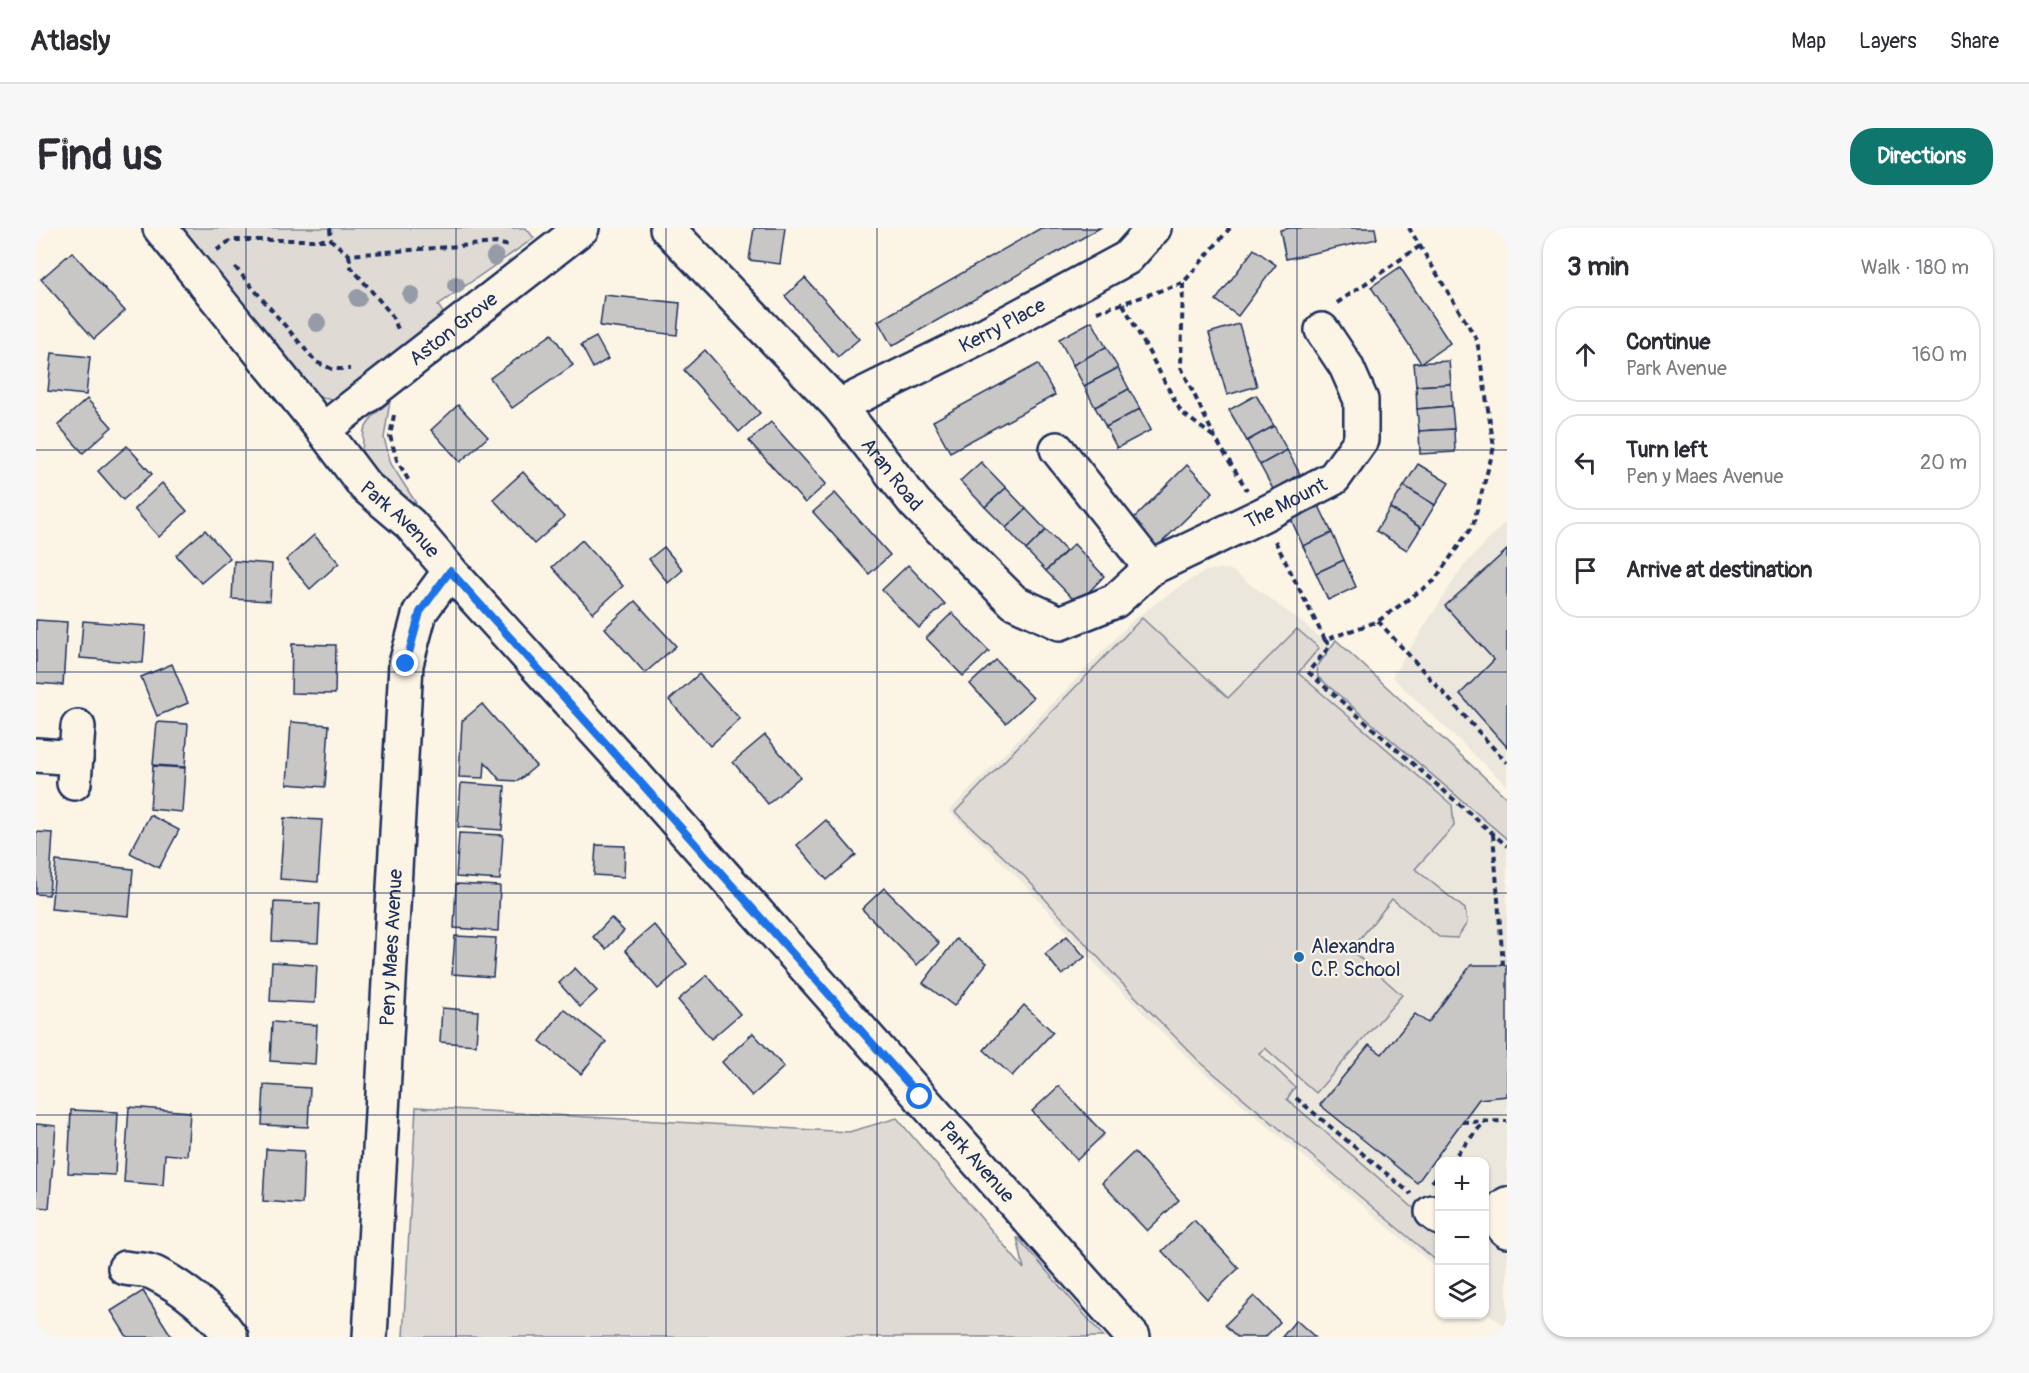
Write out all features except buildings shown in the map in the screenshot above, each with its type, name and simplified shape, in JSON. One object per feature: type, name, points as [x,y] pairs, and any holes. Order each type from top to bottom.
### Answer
[{"type":"street","name":"Park Avenue","points":[[160,228],[323,430],[365,486],[410,524],[1133,1337]]},
{"type":"street","name":"Aston Grove","points":[[323,430],[582,228]]},
{"type":"street","name":"Aran Road","points":[[667,228],[839,406],[915,503],[1014,602],[1060,623],[1115,601],[1151,568]]},
{"type":"street","name":"Kerry Place","points":[[839,406],[988,333],[1127,258],[1154,228]]},
{"type":"street","name":"The Mount","points":[[1151,568],[1334,478],[1361,440],[1361,400],[1346,366],[1323,330]]},
{"type":"street","points":[[1057,449],[1151,568]]},
{"type":"street","name":"Pen y Maes Avenue","points":[[370,1337],[406,664],[420,612],[450,571]]},
{"type":"street","points":[[36,755],[76,756]]},
{"type":"street","points":[[125,1268],[152,1272],[192,1297],[222,1324],[231,1337]]},
{"type":"path","points":[[330,228],[331,240]]},
{"type":"path","points":[[181,254],[220,250],[231,240],[331,240],[349,255],[351,267],[391,314],[402,337]]},
{"type":"path","points":[[214,243],[220,250]]},
{"type":"path","points":[[349,255],[496,243],[509,246],[535,264]]},
{"type":"path","points":[[1323,330],[1334,305],[1420,246]]},
{"type":"path","points":[[235,267],[316,362],[332,369],[351,369],[360,366],[372,357],[388,379],[398,395],[390,436],[397,460],[421,500],[410,524]]},
{"type":"path","points":[[1123,304],[1181,412],[1215,438]]},
{"type":"path","points":[[1378,621],[1507,763]]},
{"type":"path","points":[[1325,639],[1330,646],[1308,672],[1507,846]]},
{"type":"path","points":[[1493,834],[1503,965]]},
{"type":"path","points":[[1296,1098],[1428,1205],[1435,1186]]},
{"type":"path","points":[[1454,1157],[1485,1121]]},
{"type":"path","points":[[1462,1122],[1507,1121]]},
{"type":"shaded area","points":[[173,228],[526,228],[534,238],[438,305],[447,319],[335,400],[314,397]]},
{"type":"shaded area","points":[[390,401],[384,438],[391,464],[416,503],[412,512],[367,468],[362,451],[364,430],[373,416]]},
{"type":"shaded area","points":[[1507,520],[1507,786],[1392,677],[1461,569]]},
{"type":"shaded area","name":"Alexandra C.P. School","points":[[1231,570],[1304,624],[1385,693],[1388,690],[1507,798],[1507,1328],[1489,1314],[1489,1157],[1435,1157],[1435,1267],[1195,1065],[1112,982],[1022,882],[949,811],[1134,619],[1180,586],[1206,571]]},
{"type":"shaded area","name":"Alexandra C.P. School","points":[[1142,618],[1228,698],[1297,629],[1319,648],[1298,673],[1452,805],[1454,826],[1415,869],[1465,909],[1467,923],[1457,938],[1439,937],[1392,899],[1351,950],[1402,995],[1316,1093],[1265,1048],[1259,1053],[1295,1087],[1287,1099],[1435,1227],[1435,1260],[1199,1061],[1117,978],[1025,877],[955,812]]},
{"type":"shaded area","points":[[1336,640],[1507,798],[1507,839],[1318,677],[1317,667]]},
{"type":"shaded area","points":[[416,1107],[849,1132],[897,1118],[1024,1269],[1017,1237],[1104,1337],[403,1337]]},
{"type":"place","name":"Alexandra C.P. School","points":[[1299,957]]},
{"type":"route","points":[[406,664],[420,612],[450,571],[920,1097]]}]
